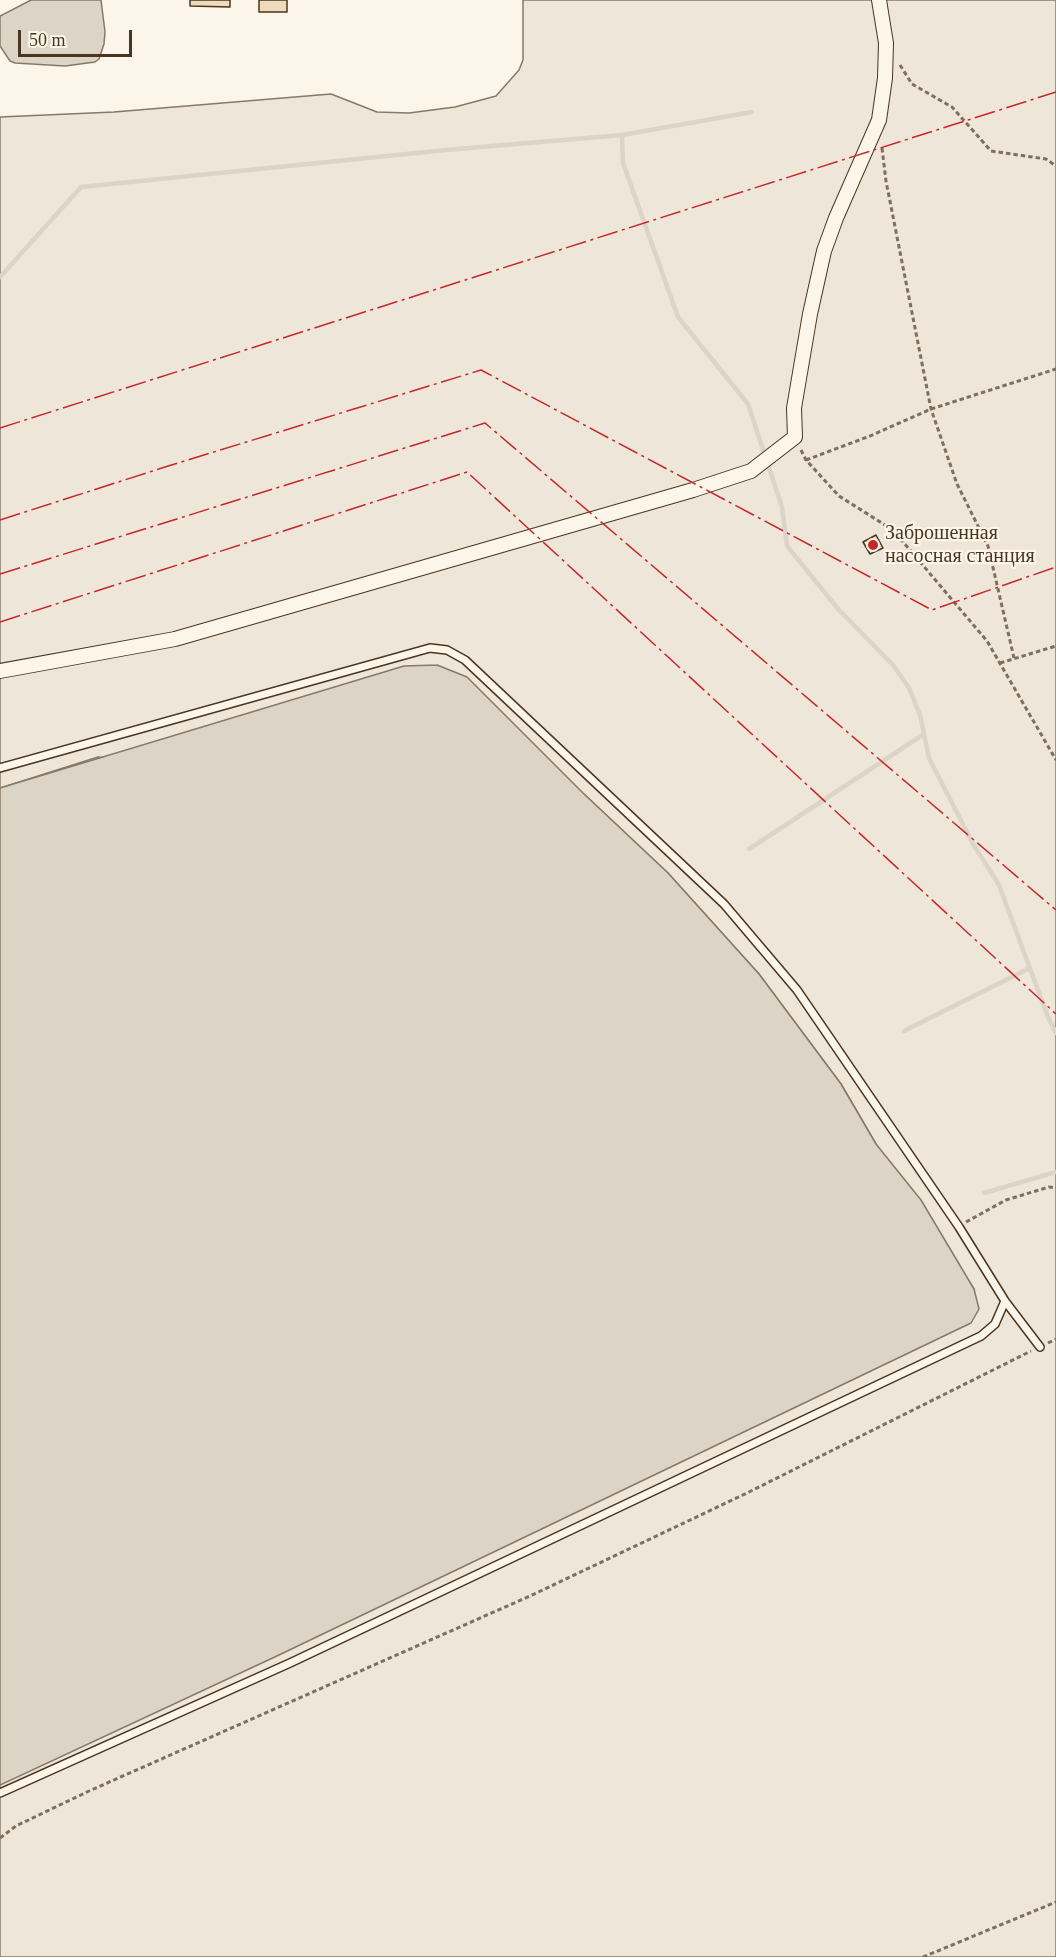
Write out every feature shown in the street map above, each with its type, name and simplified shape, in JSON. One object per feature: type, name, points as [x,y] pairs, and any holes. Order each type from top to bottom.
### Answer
[{"type":"street","points":[[0,670],[175,639],[682,493],[750,471],[795,436],[794,408],[810,314],[824,251],[879,120],[885,78],[886,43],[879,0]]},
{"type":"lane","points":[[0,768],[430,648],[447,650],[465,660],[724,904],[797,990],[959,1227],[1005,1301],[1040,1347]]},
{"type":"lane","points":[[0,1793],[290,1663],[981,1336],[995,1324],[1005,1301]]},
{"type":"path","points":[[886,43],[912,84],[952,107],[991,151],[1046,159],[1056,166]]},
{"type":"path","points":[[879,120],[886,181],[931,409],[957,484],[988,546],[1014,658]]},
{"type":"path","points":[[806,460],[870,436],[931,409],[1056,369]]},
{"type":"path","points":[[795,436],[806,460],[839,496],[892,530],[987,641],[1056,760]]},
{"type":"path","points":[[1000,663],[1056,646]]},
{"type":"path","points":[[959,1227],[1006,1200],[1048,1187],[1056,1188]]},
{"type":"path","points":[[0,1838],[16,1826],[89,1791],[531,1596],[747,1493],[1056,1339]]},
{"type":"path","points":[[923,1957],[1056,1902]]},
{"type":"shaded area","points":[[31,0],[101,0],[105,32],[99,59],[95,62],[65,66],[10,61],[0,46],[0,16]]},
{"type":"shaded area","points":[[523,0],[1056,0],[1056,1957],[0,1957],[0,1771],[974,1289],[876,1144],[841,1084],[759,974],[668,873],[584,794],[98,757],[0,788],[0,117],[114,112],[331,94],[377,112],[409,113],[455,107],[496,96],[519,70],[523,60]]},
{"type":"shaded area","points":[[437,665],[467,677],[584,794],[668,873],[759,974],[841,1084],[876,1144],[921,1200],[974,1289],[979,1309],[971,1323],[279,1655],[0,1785],[0,788],[404,666]]},
{"type":"building","points":[[190,0],[230,0],[230,7],[190,6]]},
{"type":"building","points":[[259,0],[287,0],[287,12],[259,12]]},
{"type":"building","name":"Заброшенная насосная станция","points":[[876,535],[883,548],[870,554],[863,542]]},
{"type":"waterway","points":[[752,112],[622,135],[623,163],[678,317],[748,404],[782,507],[787,546],[839,610],[893,665],[909,688],[920,715],[929,758],[973,844],[999,885],[1056,1033]]},
{"type":"waterway","points":[[0,277],[81,187],[446,150],[622,135]]},
{"type":"waterway","points":[[749,849],[924,734]]},
{"type":"waterway","points":[[904,1031],[1030,968]]},
{"type":"waterway","points":[[984,1193],[1056,1172]]},
{"type":"power","points":[[0,428],[1056,92]]},
{"type":"power","points":[[0,520],[481,370],[932,610],[1056,567]]},
{"type":"power","points":[[0,574],[485,423],[1056,910]]},
{"type":"power","points":[[0,622],[467,472],[1056,1014]]},
{"type":"place","name":"Заброшенная насосная станция","points":[[873,545]]}]
